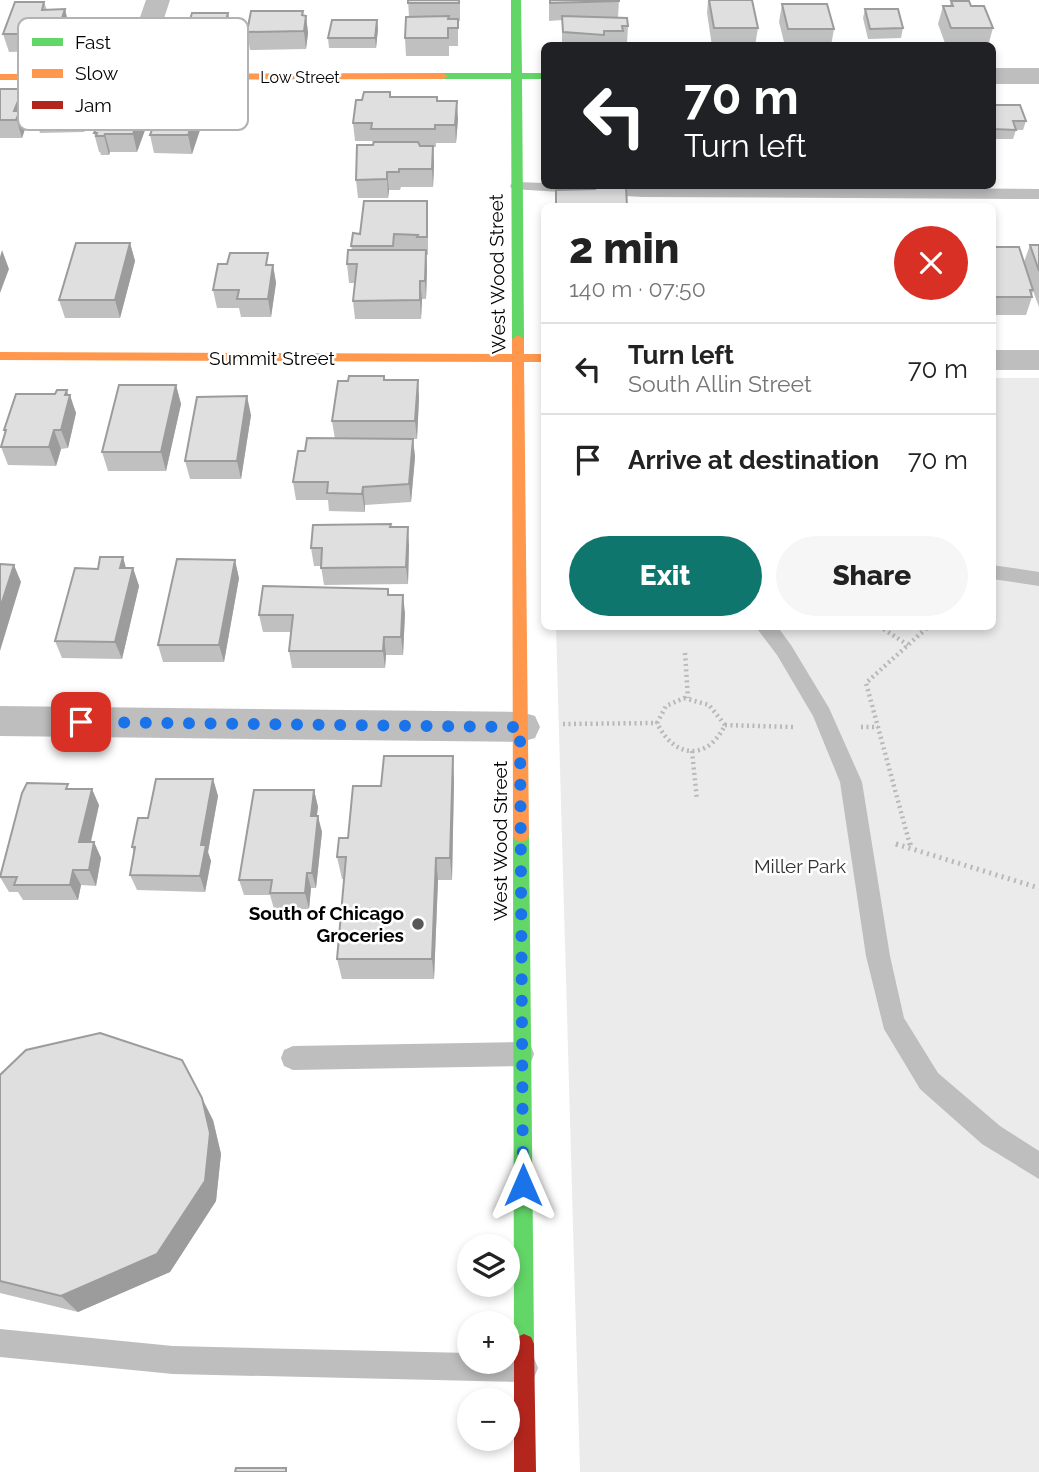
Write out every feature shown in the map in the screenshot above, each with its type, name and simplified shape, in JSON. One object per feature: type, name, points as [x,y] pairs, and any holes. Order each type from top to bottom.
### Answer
[{"type":"street","points":[[152,18],[158,0]]},
{"type":"street","name":"West Wood Street","points":[[516,0],[525,1472]]},
{"type":"street","name":"Low Street","points":[[248,77],[541,76]]},
{"type":"street","points":[[996,76],[1039,76]]},
{"type":"street","name":"Low Street","points":[[0,77],[18,77]]},
{"type":"street","name":"Summit Street","points":[[0,356],[541,358]]},
{"type":"street","points":[[996,360],[1039,360]]},
{"type":"street","points":[[0,721],[520,727]]},
{"type":"lane","points":[[517,186],[541,187]]},
{"type":"lane","points":[[580,189],[642,192],[1039,194]]},
{"type":"lane","points":[[996,573],[1039,579]]},
{"type":"lane","points":[[768,630],[784,650],[822,715],[851,782],[878,956],[893,1021],[929,1081],[991,1135],[1039,1166]]},
{"type":"lane","points":[[293,1058],[522,1054]]},
{"type":"lane","points":[[0,1343],[173,1360],[524,1368]]},
{"type":"path","points":[[885,630],[908,645]]},
{"type":"path","points":[[925,630],[866,683],[911,848],[1039,888]]},
{"type":"path","points":[[685,653],[688,698]]},
{"type":"path","points":[[688,698],[705,701],[713,706],[725,725],[719,739],[712,746],[692,751],[671,745],[664,738],[657,723],[666,706],[688,698]]},
{"type":"path","points":[[564,724],[657,723]]},
{"type":"path","points":[[692,751],[697,800]]},
{"type":"green space","name":"Miller Park","points":[[996,378],[1039,378],[1039,1472],[580,1472],[556,630],[996,630]]},
{"type":"building","points":[[408,0],[459,0],[459,3],[408,3]]},
{"type":"building","points":[[550,0],[619,0],[619,1],[550,3]]},
{"type":"building","points":[[709,0],[752,0],[758,28],[714,28]]},
{"type":"building","points":[[951,1],[969,1],[971,6],[984,6],[993,28],[951,28],[943,6],[953,6]]},
{"type":"building","points":[[15,2],[44,2],[42,10],[65,9],[62,18],[18,18],[18,34],[3,34]]},
{"type":"building","points":[[782,4],[827,4],[834,29],[788,29]]},
{"type":"building","points":[[865,9],[898,9],[903,28],[870,29]]},
{"type":"building","points":[[251,11],[303,11],[302,15],[306,16],[304,31],[248,32]]},
{"type":"building","points":[[192,13],[228,13],[227,18],[190,18]]},
{"type":"building","points":[[449,16],[448,19],[458,19],[458,28],[448,28],[448,38],[405,38],[406,17]]},
{"type":"building","points":[[562,16],[627,18],[628,26],[622,26],[623,31],[604,31],[604,35],[563,32]]},
{"type":"building","points":[[332,20],[377,20],[375,38],[328,38]]},
{"type":"building","points":[[0,89],[18,89],[18,101],[14,111],[18,111],[16,120],[0,120]]},
{"type":"building","points":[[364,92],[390,92],[390,97],[437,97],[437,101],[457,101],[455,125],[435,125],[435,129],[371,129],[372,123],[353,123],[356,100],[362,100]]},
{"type":"building","points":[[996,105],[1020,105],[1026,121],[1013,121],[1016,130],[996,129]]},
{"type":"building","points":[[95,130],[134,130],[133,134],[96,136],[97,133],[94,133]]},
{"type":"building","points":[[152,130],[190,130],[188,135],[150,135]]},
{"type":"building","points":[[374,142],[418,142],[420,146],[433,146],[432,169],[399,169],[399,172],[387,172],[387,179],[356,180],[357,145],[373,145]]},
{"type":"building","points":[[626,189],[627,203],[556,203],[556,190]]},
{"type":"building","points":[[364,201],[427,201],[427,237],[394,234],[393,246],[351,246],[353,233],[360,234]]},
{"type":"building","points":[[76,243],[130,243],[115,300],[59,300]]},
{"type":"building","points":[[1030,245],[1039,245],[1039,271]]},
{"type":"building","points":[[996,247],[1019,247],[1033,290],[1030,290],[1032,297],[996,297]]},
{"type":"building","points":[[348,250],[426,250],[425,281],[420,281],[420,300],[353,301],[357,264],[347,264]]},
{"type":"building","points":[[230,253],[268,253],[266,265],[273,265],[268,299],[237,299],[239,290],[213,290],[218,264],[227,264]]},
{"type":"building","points":[[349,376],[418,380],[415,421],[332,421],[338,381],[348,381]]},
{"type":"building","points":[[119,385],[176,385],[161,452],[102,452]]},
{"type":"building","points":[[57,390],[67,390],[65,395],[70,395],[61,430],[54,430],[49,447],[1,447],[16,394],[55,394]]},
{"type":"building","points":[[247,396],[237,461],[185,461],[197,397]]},
{"type":"building","points":[[307,438],[413,439],[409,484],[363,487],[362,494],[327,493],[328,482],[293,482],[298,451],[305,451]]},
{"type":"building","points":[[391,524],[390,527],[408,527],[406,567],[321,568],[322,548],[311,548],[313,525]]},
{"type":"building","points":[[100,557],[123,557],[120,568],[133,568],[115,642],[55,641],[75,568],[98,569]]},
{"type":"building","points":[[177,559],[235,560],[219,645],[158,645]]},
{"type":"building","points":[[0,564],[14,565],[0,608]]},
{"type":"building","points":[[263,586],[388,589],[388,595],[403,595],[401,637],[384,637],[383,651],[289,651],[293,615],[259,615]]},
{"type":"building","points":[[384,756],[453,756],[450,858],[436,858],[432,959],[337,959],[346,857],[337,857],[339,838],[348,838],[353,786],[381,786]]},
{"type":"building","points":[[156,779],[213,779],[201,845],[206,845],[200,876],[130,875],[138,818],[148,818]]},
{"type":"building","points":[[27,783],[68,784],[66,789],[92,789],[79,842],[94,842],[89,870],[73,870],[70,885],[14,885],[17,877],[0,877]]},
{"type":"building","points":[[254,790],[314,790],[311,816],[318,816],[312,873],[307,873],[305,893],[270,893],[272,880],[239,880]]},
{"type":"building","points":[[100,1033],[182,1060],[202,1098],[210,1133],[205,1181],[157,1254],[61,1296],[0,1281],[0,1075],[26,1050]]},
{"type":"building","points":[[236,1468],[286,1468],[286,1472],[235,1472]]},
{"type":"traffic: fast","points":[[516,0],[518,339]]},
{"type":"traffic: fast","points":[[443,76],[541,76]]},
{"type":"traffic: fast","points":[[521,835],[524,1344]]},
{"type":"traffic: slow","points":[[248,76],[443,76]]},
{"type":"traffic: slow","points":[[0,77],[18,77]]},
{"type":"traffic: slow","points":[[518,339],[521,835]]},
{"type":"traffic: slow","points":[[0,356],[541,358]]},
{"type":"traffic: jam","points":[[524,1344],[525,1472]]},
{"type":"place","name":"South of Chicago Groceries","points":[[418,924]]},
{"type":"route","points":[[81,722],[520,727],[523,1185]]}]
